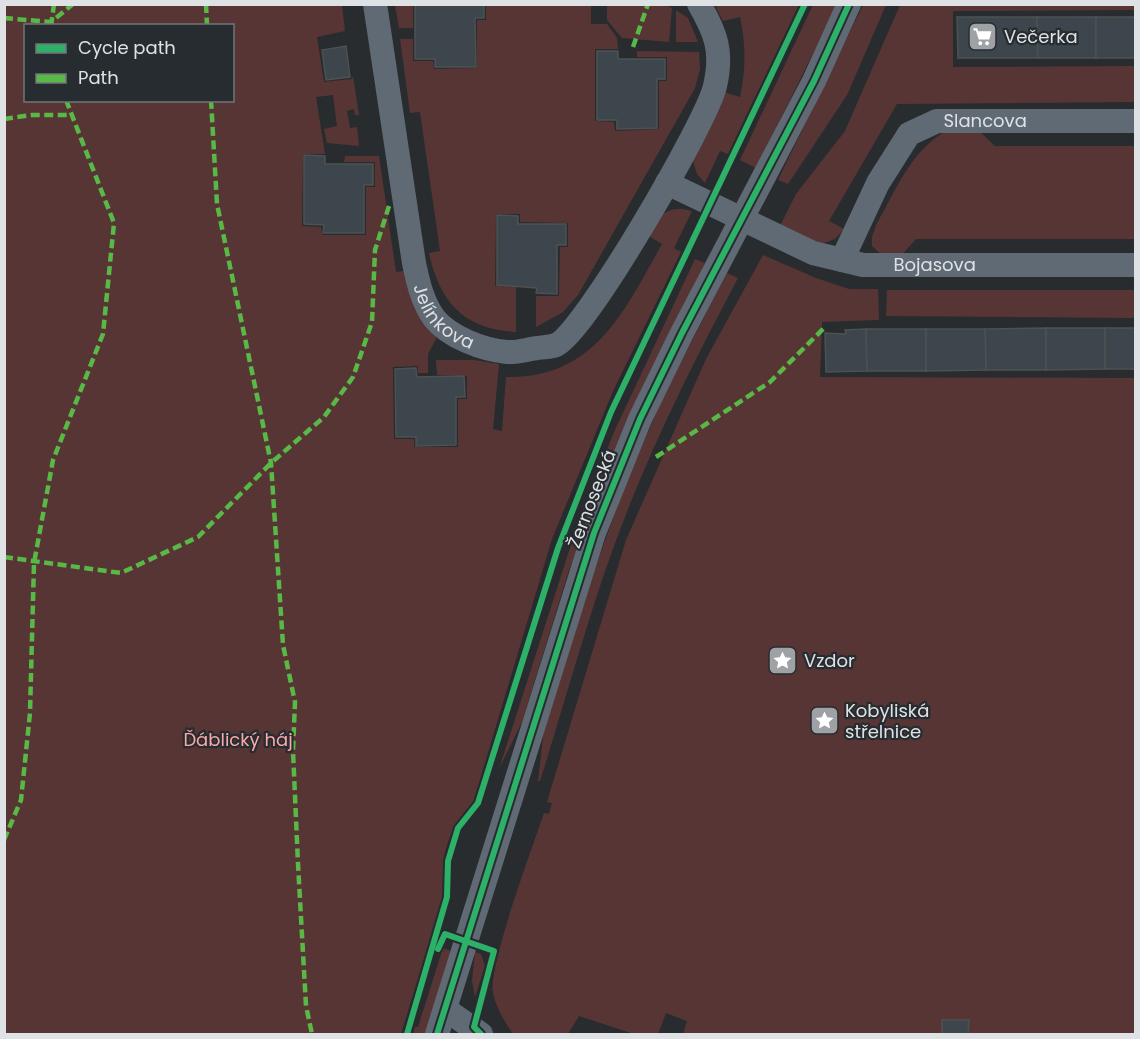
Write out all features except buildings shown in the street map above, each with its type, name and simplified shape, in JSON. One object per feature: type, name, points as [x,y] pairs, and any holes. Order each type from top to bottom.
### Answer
[{"type":"street","name":"Jelínkova","points":[[375,4],[418,283],[424,302],[435,319],[447,330],[488,349],[509,352],[556,345],[571,333],[603,290],[667,183],[715,88],[718,68],[716,34],[699,4]]},
{"type":"street","name":"Žernosecká","points":[[437,1035],[594,532],[640,419],[814,81],[849,4]]},
{"type":"street","name":"Slancova","points":[[842,260],[878,183],[909,134],[937,121],[1136,122]]},
{"type":"street","points":[[667,183],[742,219]]},
{"type":"street","name":"Bojasova","points":[[742,219],[813,253],[863,265],[1136,265]]},
{"type":"street","points":[[446,1009],[481,1035]]},
{"type":"green space","name":"Ďáblický háj","points":[[5,5],[342,5],[345,31],[317,37],[324,82],[352,79],[353,76],[359,115],[355,115],[354,109],[347,111],[350,128],[357,127],[359,146],[327,143],[324,129],[337,126],[333,95],[316,97],[325,154],[303,154],[302,226],[321,227],[322,235],[366,235],[366,187],[375,187],[375,162],[344,162],[345,156],[379,156],[396,272],[404,271],[413,299],[439,333],[428,354],[428,373],[418,373],[418,366],[393,367],[394,439],[414,439],[414,447],[458,447],[458,399],[467,399],[467,376],[437,375],[436,360],[474,360],[499,364],[493,429],[502,431],[506,377],[537,375],[563,366],[585,353],[604,336],[620,316],[662,244],[645,234],[654,222],[670,210],[692,211],[674,248],[681,252],[613,391],[552,539],[473,803],[453,829],[447,845],[443,861],[444,894],[401,1034],[5,1034]]},
{"type":"green space","points":[[395,5],[413,5],[413,28],[399,28]]},
{"type":"green space","points":[[486,5],[591,5],[591,24],[607,24],[617,38],[618,49],[595,49],[595,121],[614,122],[615,131],[659,129],[659,81],[667,81],[667,57],[637,57],[637,51],[699,52],[700,69],[695,88],[578,295],[563,312],[536,327],[536,296],[559,296],[560,247],[568,247],[568,223],[520,222],[520,214],[496,214],[495,286],[516,287],[516,332],[498,330],[469,319],[448,299],[434,271],[429,253],[440,251],[420,112],[410,113],[400,39],[413,39],[413,61],[433,61],[434,69],[477,68],[477,20],[486,20]]},
{"type":"green space","points":[[607,5],[665,5],[672,8],[669,42],[622,38],[607,20]]},
{"type":"green space","points":[[715,5],[799,5],[728,154],[720,151],[705,183],[697,174],[693,161],[723,92],[740,97],[744,67],[740,17],[723,21]]},
{"type":"green space","points":[[813,5],[837,5],[756,168],[740,160]]},
{"type":"green space","points":[[863,5],[886,5],[847,95],[788,184],[778,180]]},
{"type":"green space","points":[[900,5],[1135,5],[1135,10],[953,11],[953,67],[1135,66],[1135,102],[897,104],[829,221],[844,229],[835,239],[821,244],[780,226],[796,194],[845,131]]},
{"type":"green space","points":[[676,10],[688,18],[698,42],[676,42]]},
{"type":"green space","points":[[954,127],[977,129],[995,146],[1135,146],[1135,239],[916,239],[898,259],[885,258],[872,246],[876,225],[899,182],[917,156],[939,135]]},
{"type":"green space","points":[[763,255],[816,278],[849,289],[878,289],[879,320],[822,322],[820,377],[1135,378],[1135,1034],[968,1034],[968,1020],[942,1021],[942,1034],[683,1034],[687,1021],[666,1013],[658,1034],[634,1034],[579,1016],[568,1034],[513,1034],[504,1020],[493,993],[497,958],[544,813],[549,814],[552,803],[547,802],[626,540],[706,359]]},
{"type":"green space","points":[[695,259],[705,263],[641,390],[600,487],[568,573],[522,722],[499,769],[578,523],[614,432]]},
{"type":"green space","points":[[727,273],[738,278],[654,446],[630,504],[582,641],[540,781],[538,781],[544,729],[588,589],[621,496],[663,397]]},
{"type":"green space","points":[[887,290],[1135,290],[1135,318],[886,316]]},
{"type":"green space","points":[[443,948],[451,951],[425,1034],[413,1034],[415,1027],[418,1027]]},
{"type":"green space","points":[[475,952],[481,954],[485,966],[475,997],[472,981]]},
{"type":"marked path","points":[[51,24],[54,4]]},
{"type":"marked path","points":[[4,18],[51,22],[73,4]]},
{"type":"marked path","points":[[206,4],[207,24]]},
{"type":"marked path","points":[[633,47],[648,4]]},
{"type":"marked path","points":[[4,840],[21,800],[30,713],[34,563],[53,460],[103,334],[114,223],[67,102]]},
{"type":"marked path","points":[[211,102],[217,204],[271,463],[283,645],[295,702],[293,751],[298,864],[306,1006],[312,1034]]},
{"type":"marked path","points":[[4,119],[32,115],[70,115]]},
{"type":"marked path","points":[[4,557],[121,573],[198,537],[271,463],[324,417],[353,377],[372,322],[375,250],[390,203]]},
{"type":"marked path","points":[[656,457],[770,382],[825,327]]},
{"type":"cycle path","points":[[407,1034],[447,897],[448,861],[458,828],[478,803],[558,548],[611,412],[805,4]]},
{"type":"cycle path","points":[[437,1034],[594,533],[640,419],[682,333],[814,81],[849,4]]},
{"type":"cycle path","points":[[438,949],[445,934],[494,951],[474,1027],[481,1034]]},
{"type":"place","name":"Večerka","points":[[983,37]]},
{"type":"place","name":"Vzdor","points":[[783,661]]},
{"type":"place","name":"Kobyliská střelnice","points":[[824,721]]}]
